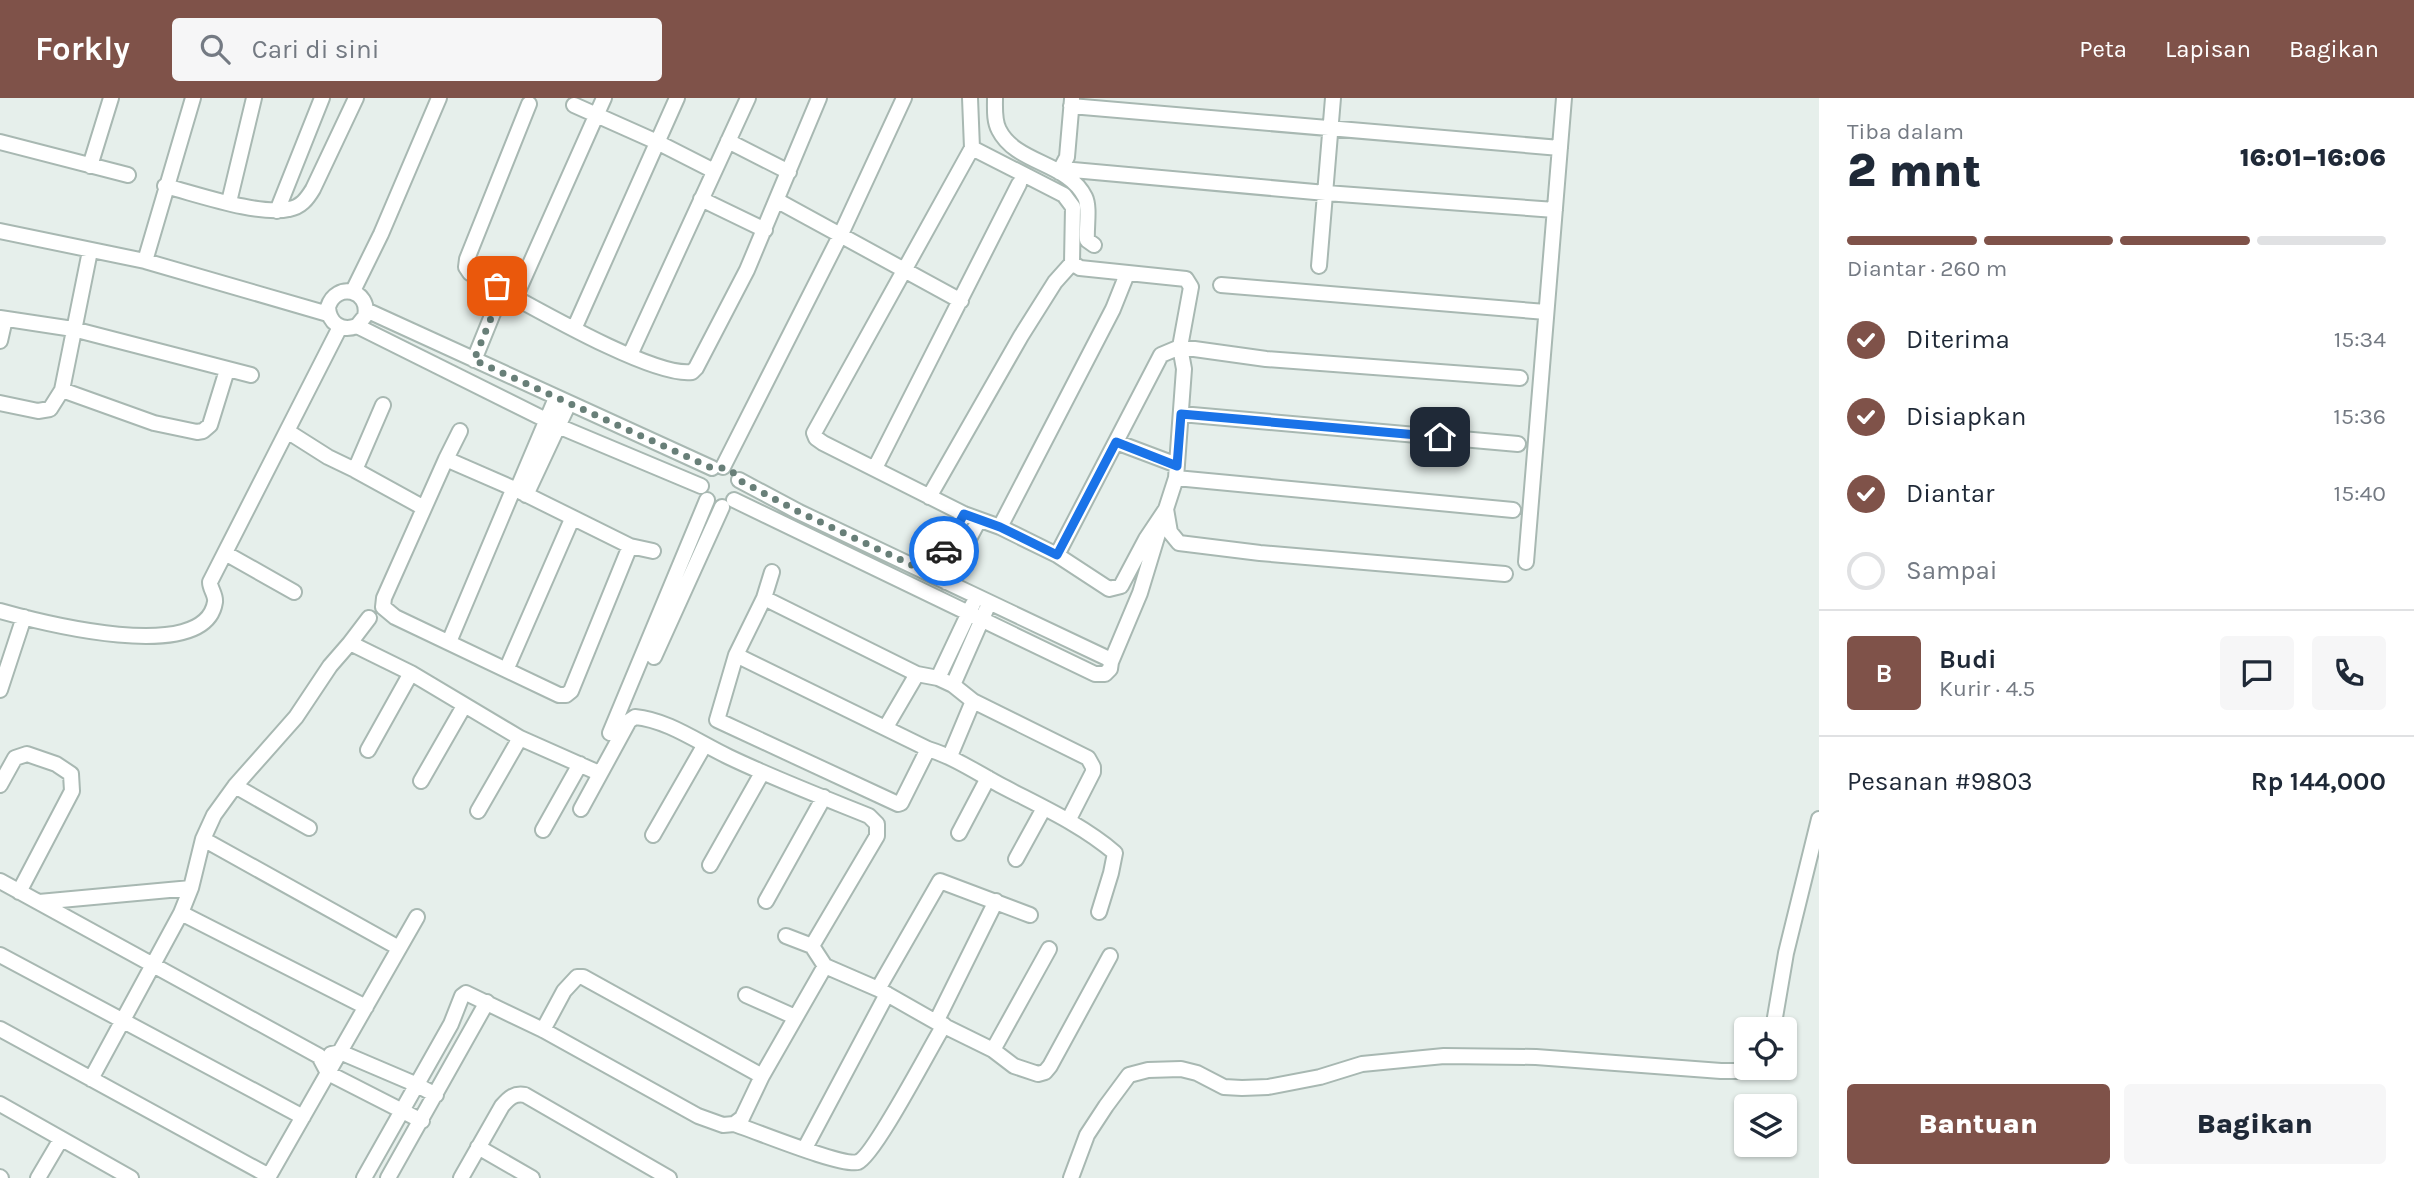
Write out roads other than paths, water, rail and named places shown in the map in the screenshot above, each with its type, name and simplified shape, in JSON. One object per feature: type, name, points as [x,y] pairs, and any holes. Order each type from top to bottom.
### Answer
[{"type":"street","points":[[90,166],[111,98]]},
{"type":"street","points":[[145,261],[193,98]]},
{"type":"street","points":[[229,202],[254,98]]},
{"type":"street","points":[[276,211],[323,98]]},
{"type":"street","points":[[165,186],[276,211],[297,206],[309,196],[356,98]]},
{"type":"street","points":[[353,292],[439,98]]},
{"type":"street","points":[[474,360],[604,98]]},
{"type":"street","points":[[574,329],[677,98]]},
{"type":"street","points":[[630,355],[748,98]]},
{"type":"street","points":[[529,104],[466,267],[470,273],[574,329],[630,355],[678,373],[694,370],[747,270],[819,98]]},
{"type":"street","points":[[610,733],[707,500],[701,486],[704,475],[718,468],[841,234],[904,98]]},
{"type":"street","points":[[970,98],[972,148],[814,433],[816,438],[964,514],[1000,527],[1057,555],[1109,589],[1121,586],[1146,538],[1166,509]]},
{"type":"street","points":[[995,98],[995,117],[999,131],[1012,145],[1060,170],[1086,198],[1087,240],[1094,245]]},
{"type":"street","points":[[1319,266],[1333,98]]},
{"type":"street","points":[[1526,562],[1564,98]]},
{"type":"street","points":[[1060,170],[1067,158],[1072,102],[1330,129],[1560,148]]},
{"type":"street","points":[[574,105],[714,171]]},
{"type":"street","points":[[728,141],[789,172]]},
{"type":"street","points":[[0,142],[128,175]]},
{"type":"street","points":[[929,497],[1021,336],[1055,282],[1072,262],[1073,207],[1064,195],[972,148]]},
{"type":"street","points":[[1060,170],[1555,210]]},
{"type":"street","points":[[875,468],[1019,184]]},
{"type":"street","points":[[701,199],[765,230]]},
{"type":"street","points":[[778,201],[961,301]]},
{"type":"street","points":[[0,231],[145,261],[328,314]]},
{"type":"street","points":[[0,403],[38,411],[54,406],[62,390],[90,251]]},
{"type":"street","points":[[707,500],[728,503],[784,526],[1095,674],[1108,673],[1140,593],[1176,472],[1184,369],[1180,347],[1191,287],[1186,279],[1080,268],[1072,262]]},
{"type":"street","points":[[1000,527],[1114,309],[1127,274]]},
{"type":"street","points":[[1221,285],[1546,312]]},
{"type":"street","points":[[346,290],[353,292],[360,296],[366,310],[362,322],[351,328],[340,327],[334,324],[328,314],[330,301],[334,295],[346,290]]},
{"type":"street","points":[[366,310],[562,400],[718,468],[733,471],[739,480],[799,512],[1111,662]]},
{"type":"street","points":[[0,341],[2,318],[73,329],[251,375]]},
{"type":"street","points":[[357,326],[552,423],[701,486]]},
{"type":"street","points":[[0,611],[68,628],[125,635],[167,634],[196,628],[209,615],[214,604],[215,598],[209,582],[340,327]]},
{"type":"street","points":[[1057,555],[1161,355],[1180,347],[1266,359],[1520,378]]},
{"type":"street","points":[[62,390],[154,423],[197,432],[210,425],[227,370]]},
{"type":"street","points":[[449,642],[562,400]]},
{"type":"street","points":[[355,470],[383,405]]},
{"type":"street","points":[[1181,414],[1518,444]]},
{"type":"street","points":[[286,431],[328,457],[424,508]]},
{"type":"street","points":[[460,431],[384,598],[383,607],[395,617],[559,695],[566,695],[571,691],[630,546]]},
{"type":"street","points":[[1116,442],[1176,472],[1513,510]]},
{"type":"street","points":[[446,459],[630,546],[653,551]]},
{"type":"street","points":[[654,656],[728,503],[739,491],[739,480]]},
{"type":"street","points":[[1166,509],[1170,533],[1179,543],[1260,553],[1506,574]]},
{"type":"street","points":[[940,579],[964,514]]},
{"type":"street","points":[[507,668],[572,519]]},
{"type":"street","points":[[940,579],[979,520]]},
{"type":"street","points":[[225,553],[294,592]]},
{"type":"street","points":[[772,572],[764,597],[736,655],[717,720],[898,804],[901,803],[928,749]]},
{"type":"street","points":[[764,597],[917,674],[938,678],[954,685],[973,701],[1090,760],[1093,772],[1069,819]]},
{"type":"street","points":[[938,678],[984,600]]},
{"type":"street","points":[[954,685],[975,615]]},
{"type":"street","points":[[0,690],[24,617]]},
{"type":"street","points":[[91,1079],[181,913],[191,888],[203,839],[214,815],[236,786],[278,741],[307,703],[330,666],[369,618]]},
{"type":"street","points":[[350,643],[411,673],[520,738],[599,773]]},
{"type":"street","points":[[736,655],[928,749],[950,756],[1069,819],[1115,853],[1099,912]]},
{"type":"street","points":[[368,750],[411,673]]},
{"type":"street","points":[[886,727],[917,674]]},
{"type":"street","points":[[950,756],[973,701]]},
{"type":"street","points":[[421,781],[464,706]]},
{"type":"street","points":[[581,809],[629,721],[635,717],[649,718],[665,724],[762,773],[869,816],[878,828],[875,840],[812,946]]},
{"type":"street","points":[[478,811],[520,738]]},
{"type":"street","points":[[653,835],[704,746]]},
{"type":"street","points":[[0,785],[15,758],[27,754],[64,769],[71,774],[73,782],[72,790],[19,892]]},
{"type":"street","points":[[543,830],[580,764]]},
{"type":"street","points":[[710,865],[762,773]]},
{"type":"street","points":[[959,833],[988,778]]},
{"type":"street","points":[[236,786],[309,828]]},
{"type":"street","points":[[766,901],[824,797]]},
{"type":"street","points":[[1016,859],[1044,808]]},
{"type":"street","points":[[1775,1017],[1786,953],[1819,819]]},
{"type":"street","points":[[203,839],[399,948]]},
{"type":"street","points":[[0,881],[319,1056],[328,1073],[422,1121]]},
{"type":"street","points":[[805,1148],[882,991],[940,881],[1030,915]]},
{"type":"street","points":[[37,902],[191,888]]},
{"type":"street","points":[[364,1178],[466,993],[471,993],[543,1030],[698,1116],[723,1125],[734,1124],[836,1161],[859,1162],[866,1156],[940,1023],[996,901]]},
{"type":"street","points":[[181,913],[366,1007]]},
{"type":"street","points":[[0,1029],[269,1176],[417,917]]},
{"type":"street","points":[[786,936],[812,946],[825,966],[882,991],[993,1050],[1014,1066],[1038,1074],[1045,1072],[1110,956]]},
{"type":"street","points":[[993,1050],[1049,949]]},
{"type":"street","points":[[0,955],[303,1117]]},
{"type":"street","points":[[734,1124],[742,1118],[762,1076],[825,966]]},
{"type":"street","points":[[543,1030],[568,985],[577,977],[583,977],[762,1076]]},
{"type":"street","points":[[746,995],[795,1017]]},
{"type":"street","points":[[388,1178],[487,1002]]},
{"type":"street","points":[[319,1056],[340,1052],[415,1084],[436,1096]]},
{"type":"street","points":[[1071,1178],[1087,1135],[1106,1106],[1129,1075],[1148,1070],[1181,1069],[1197,1073],[1224,1087],[1260,1088],[1320,1077],[1354,1066],[1444,1056],[1536,1057],[1734,1071]]},
{"type":"street","points":[[461,1178],[502,1107],[510,1097],[525,1095],[668,1178]]},
{"type":"street","points":[[0,1104],[131,1178]]},
{"type":"street","points":[[38,1178],[61,1139]]},
{"type":"street","points":[[478,1147],[532,1178]]}]
